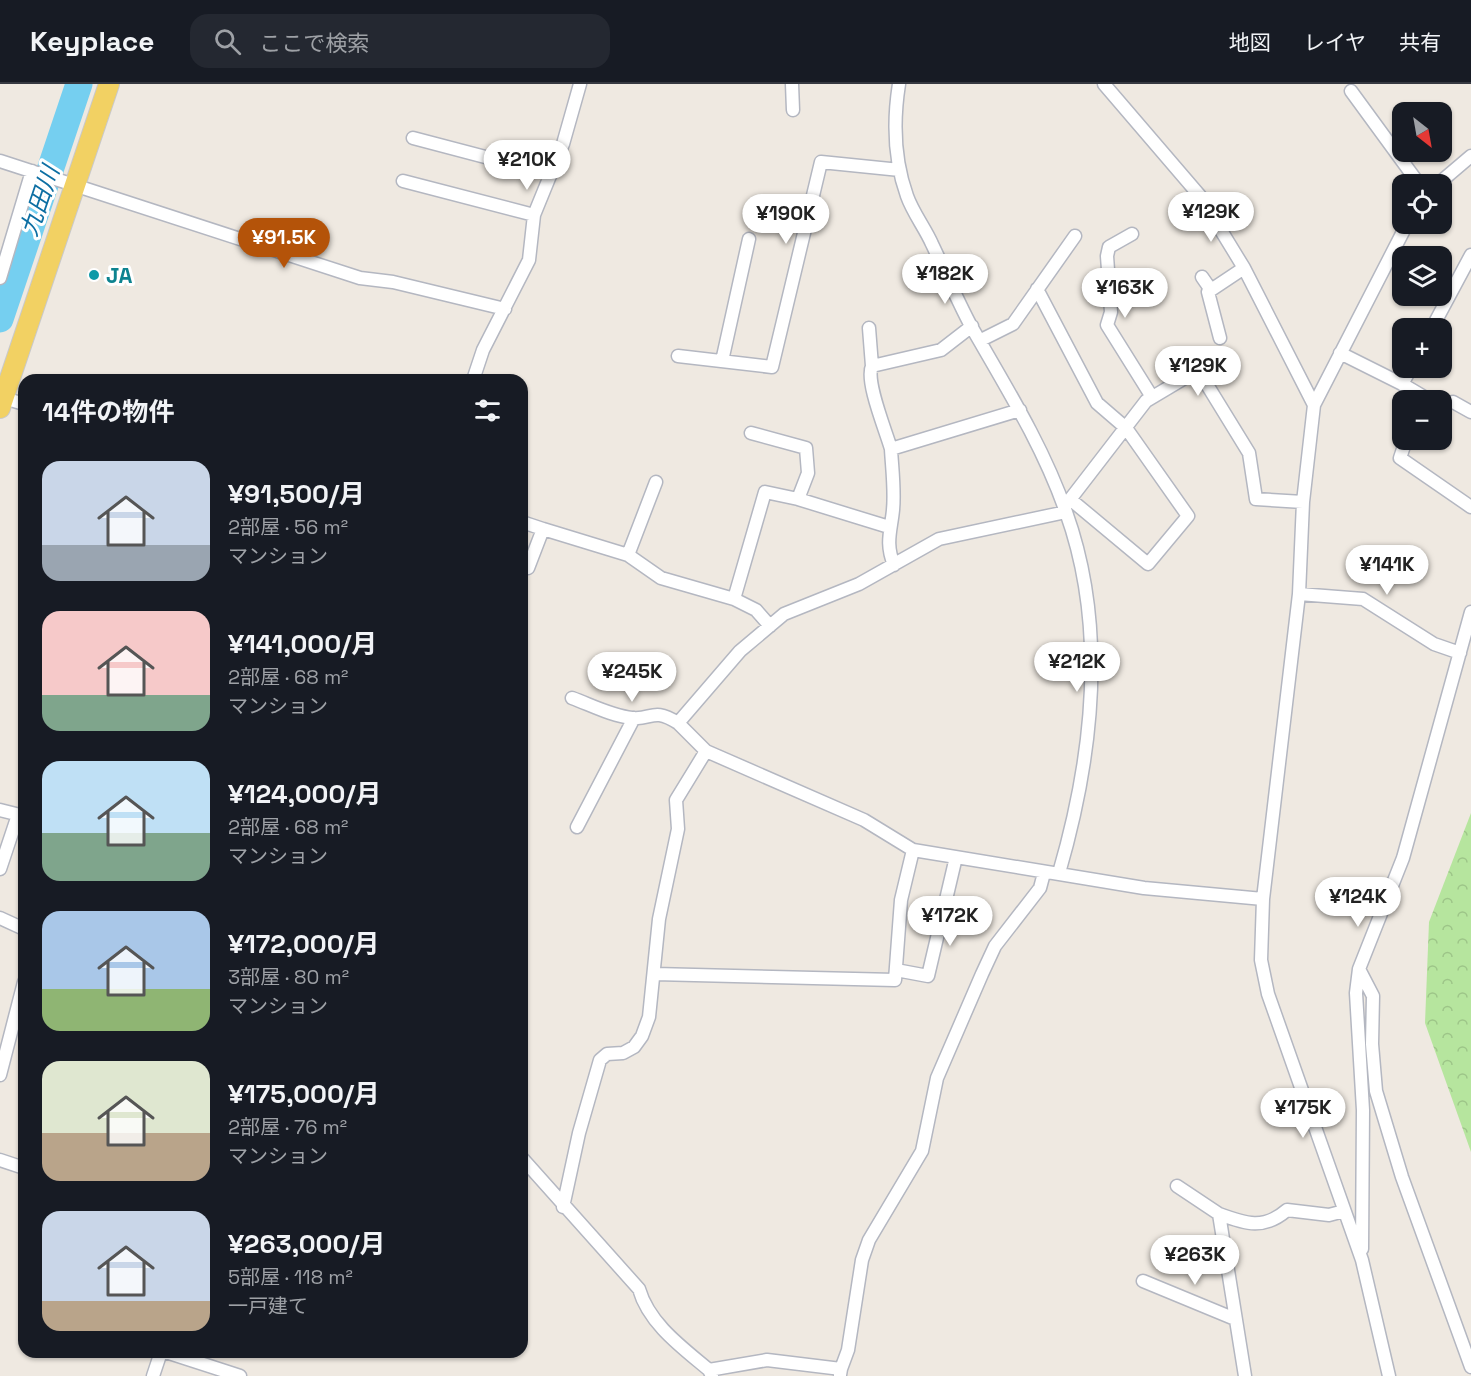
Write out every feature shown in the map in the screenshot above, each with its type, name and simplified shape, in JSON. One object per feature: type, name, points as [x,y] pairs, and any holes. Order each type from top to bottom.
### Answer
[{"type":"main road","points":[[2,403],[67,183],[109,84]]},
{"type":"street","points":[[475,374],[483,351],[529,260],[534,215],[562,144],[579,84]]},
{"type":"street","points":[[792,84],[794,110]]},
{"type":"street","points":[[899,84],[894,128],[900,170],[907,197],[972,326],[1020,410],[1067,506],[1082,562],[1090,613],[1092,698],[1082,777],[1059,873]]},
{"type":"street","points":[[1104,84],[1200,196],[1244,268],[1314,405]]},
{"type":"street","points":[[1351,91],[1412,174]]},
{"type":"street","points":[[413,138],[550,174]]},
{"type":"street","points":[[1450,174],[1471,156]]},
{"type":"street","points":[[0,161],[360,278],[393,282],[505,309]]},
{"type":"street","points":[[678,356],[772,367],[821,162],[900,170]]},
{"type":"street","points":[[0,278],[36,172]]},
{"type":"street","points":[[403,181],[534,215]]},
{"type":"street","points":[[1132,234],[1109,247],[1107,256],[1111,312],[1107,325],[1152,397]]},
{"type":"street","points":[[1389,1376],[1362,1260],[1268,994],[1261,960],[1263,899],[1299,594],[1303,502],[1314,405],[1402,234]]},
{"type":"street","points":[[981,340],[1013,324],[1075,236]]},
{"type":"street","points":[[722,361],[749,239]]},
{"type":"street","points":[[1437,318],[1471,255]]},
{"type":"street","points":[[1220,338],[1208,292],[1244,268]]},
{"type":"street","points":[[1202,277],[1210,290]]},
{"type":"street","points":[[1037,289],[1097,403],[1126,428],[1188,516],[1148,564],[1067,506]]},
{"type":"street","points":[[872,366],[941,350],[972,326]]},
{"type":"street","points":[[869,328],[872,366],[869,372],[891,449],[893,511],[889,528],[889,553],[894,565]]},
{"type":"street","points":[[1340,353],[1413,390]]},
{"type":"street","points":[[678,723],[740,651],[784,614],[859,584],[939,539],[1067,506],[1146,401],[1198,370],[1250,453],[1256,499],[1303,502]]},
{"type":"street","points":[[1402,384],[1405,378]]},
{"type":"street","points":[[1453,402],[1471,412]]},
{"type":"street","points":[[2,403],[18,404]]},
{"type":"street","points":[[891,449],[1020,410]]},
{"type":"street","points":[[751,433],[806,448],[808,473],[798,499]]},
{"type":"street","points":[[1403,450],[1400,458],[1471,507]]},
{"type":"street","points":[[628,555],[656,482]]},
{"type":"street","points":[[734,599],[765,492],[798,499],[889,528]]},
{"type":"street","points":[[528,524],[628,555],[661,578],[734,599],[756,610],[770,626]]},
{"type":"street","points":[[528,568],[543,529]]},
{"type":"street","points":[[1299,594],[1362,599],[1434,644],[1460,653]]},
{"type":"street","points":[[1362,1260],[1363,1110],[1356,993],[1359,969],[1403,858],[1471,612]]},
{"type":"street","points":[[572,698],[634,718],[651,714],[666,716],[678,723],[706,751],[864,820],[913,850],[1144,888],[1263,899]]},
{"type":"street","points":[[577,827],[634,718]]},
{"type":"street","points":[[563,1207],[579,1133],[600,1060],[608,1054],[623,1053],[633,1047],[642,1036],[649,1017],[659,919],[678,829],[676,800],[706,751]]},
{"type":"street","points":[[0,810],[18,814]]},
{"type":"street","points":[[0,869],[18,823]]},
{"type":"street","points":[[655,974],[895,981],[902,900],[913,850]]},
{"type":"street","points":[[896,970],[928,976],[956,857]]},
{"type":"street","points":[[528,1165],[563,1207],[639,1289],[643,1302],[656,1321],[710,1374],[767,1360],[841,1373],[848,1350],[862,1260],[869,1240],[922,1151],[937,1078],[995,946],[1040,888],[1044,873]]},
{"type":"street","points":[[0,918],[18,926]]},
{"type":"street","points":[[1359,969],[1373,996],[1372,1044],[1376,1091],[1402,1177],[1471,1367]]},
{"type":"street","points":[[0,1075],[18,1005]]},
{"type":"street","points":[[0,1160],[18,1166]]},
{"type":"street","points":[[1177,1186],[1219,1214],[1260,1224],[1274,1221],[1287,1210],[1329,1215],[1344,1211]]},
{"type":"street","points":[[1219,1214],[1245,1376]]},
{"type":"street","points":[[1143,1281],[1235,1319]]},
{"type":"street","points":[[153,1376],[159,1358]]},
{"type":"street","points":[[184,1358],[240,1376]]},
{"type":"green space","points":[[1471,813],[1471,1152],[1425,1023],[1429,922]]},
{"type":"waterway","name":"九田川","points":[[0,319],[79,84]]},
{"type":"place","name":"JA","points":[[94,275]]}]
